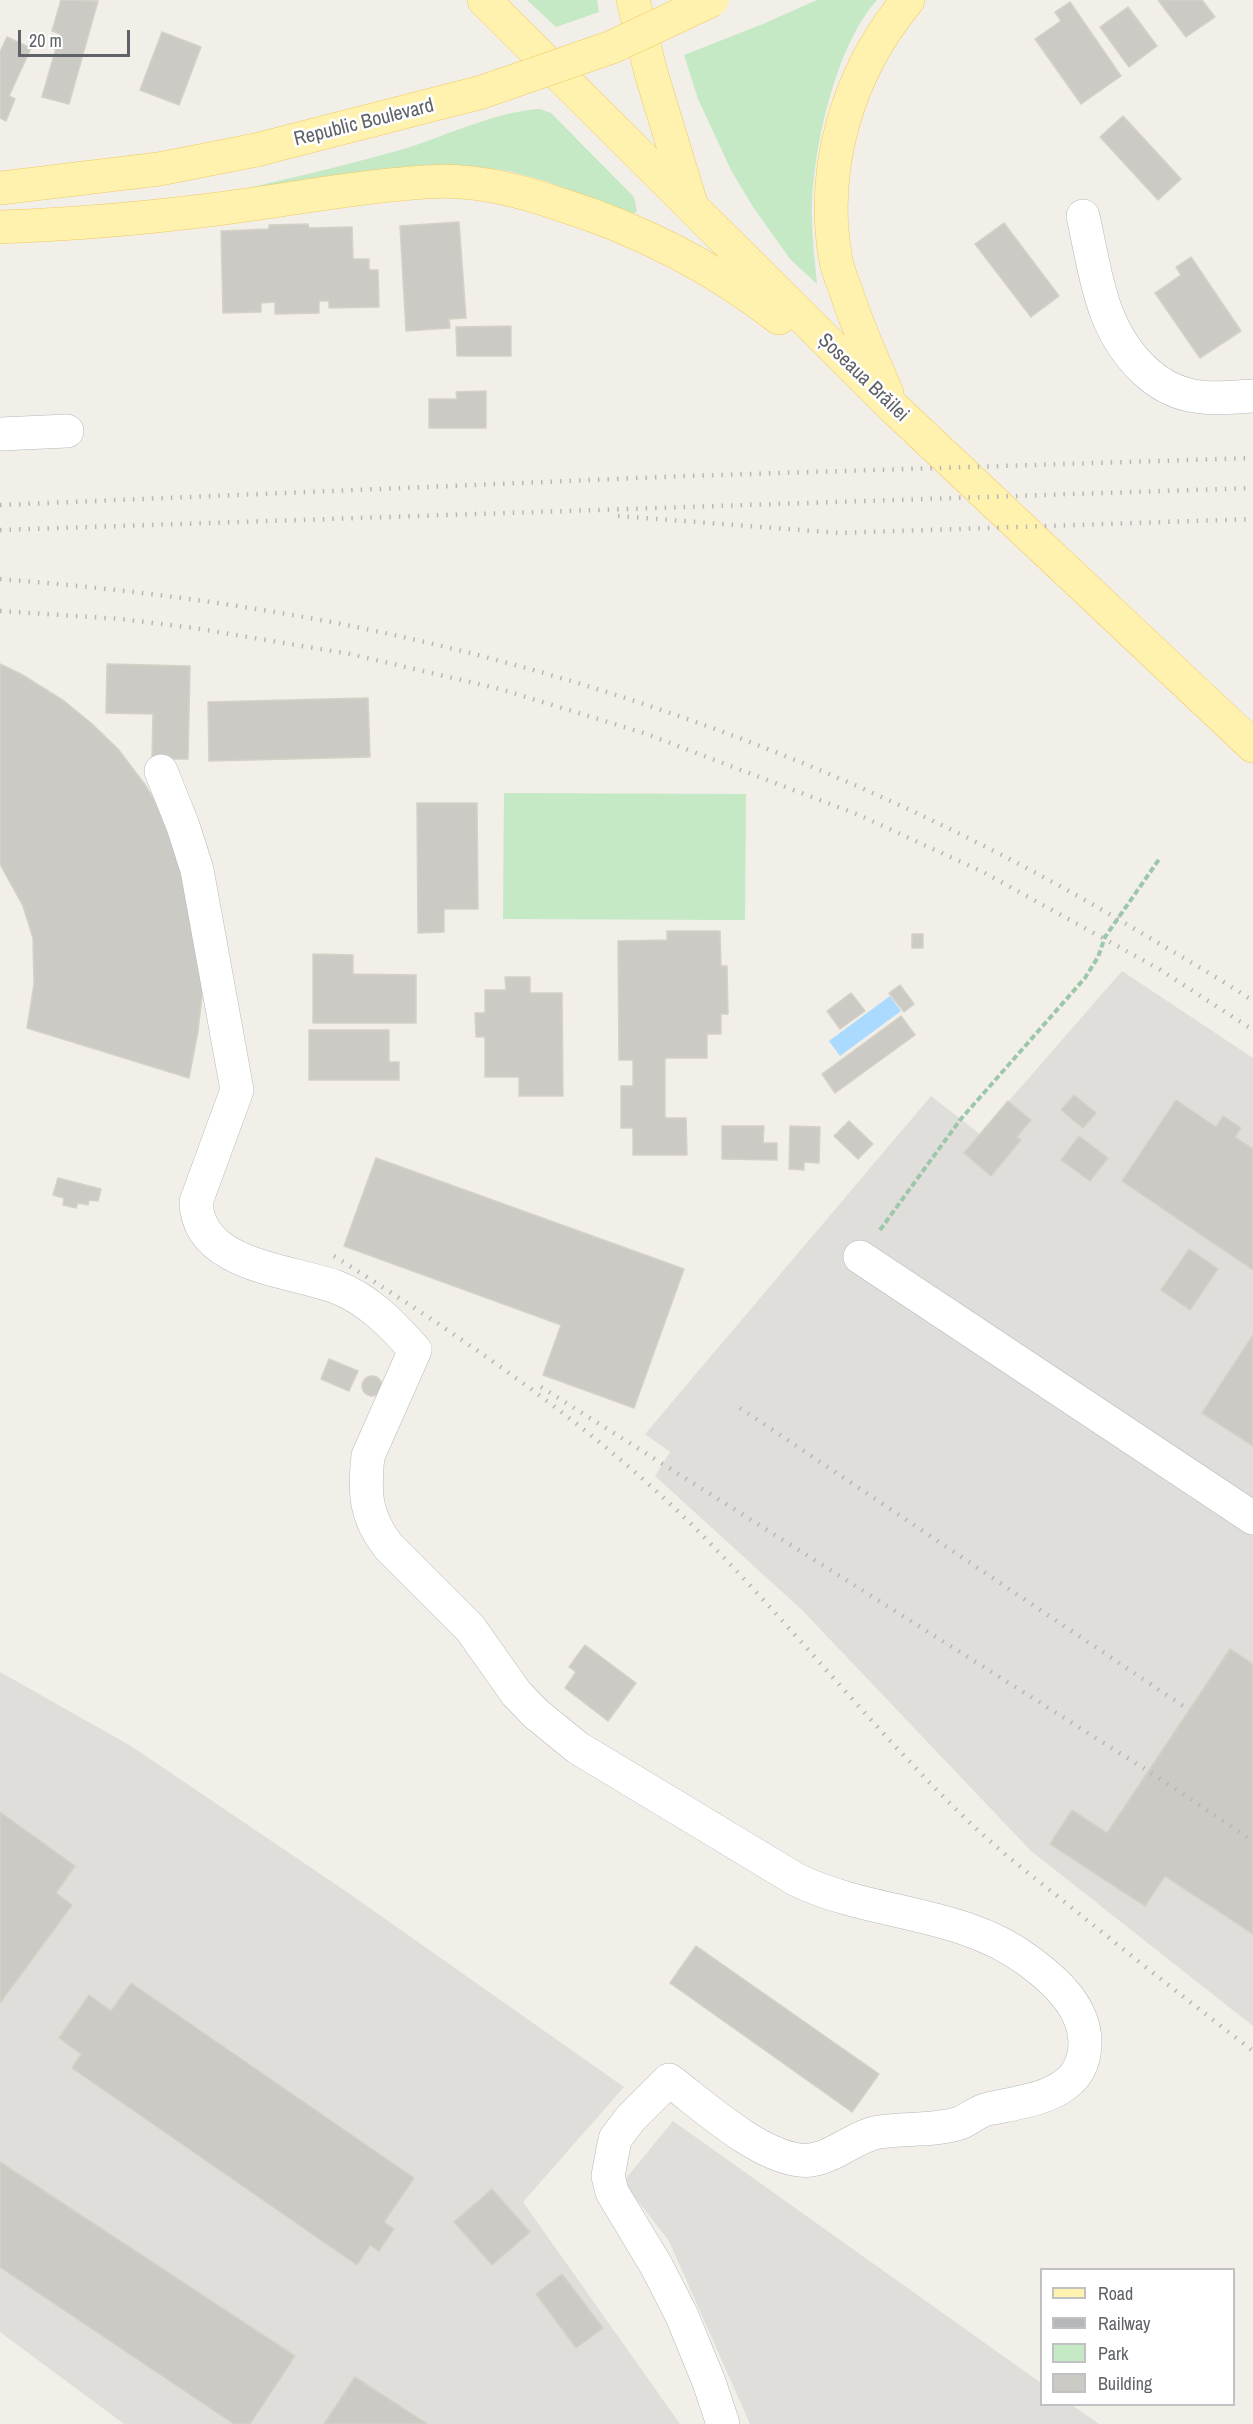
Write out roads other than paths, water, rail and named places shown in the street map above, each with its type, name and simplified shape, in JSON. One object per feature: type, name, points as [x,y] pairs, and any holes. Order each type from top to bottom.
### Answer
[{"type":"main road","name":"Șoseaua Brăilei","points":[[484,0],[894,408],[1253,746]]},
{"type":"main road","points":[[633,0],[651,73],[693,208]]},
{"type":"main road","name":"Republic Boulevard","points":[[0,188],[159,169],[256,150],[358,126],[482,93],[612,47],[712,0]]},
{"type":"main road","points":[[894,408],[858,325],[836,262],[831,214],[837,147],[845,114],[864,67],[895,15],[908,0]]},
{"type":"main road","points":[[0,227],[52,225],[223,208],[382,186],[459,181],[497,186],[593,215],[671,248],[753,298],[894,408]]},
{"type":"street","points":[[1083,216],[1102,301],[1114,333],[1133,359],[1160,384],[1188,395],[1211,398],[1253,396]]},
{"type":"street","points":[[0,434],[67,431]]},
{"type":"street","points":[[161,771],[183,826],[197,870],[237,1090],[196,1202],[196,1215],[204,1230],[222,1248],[245,1261],[336,1287],[363,1301],[391,1323],[415,1350],[368,1456],[367,1508],[378,1533],[388,1546],[470,1628],[516,1693],[535,1713],[578,1748],[820,1892],[861,1904],[941,1920],[994,1939],[1042,1970],[1072,2002],[1083,2020],[1085,2052],[1083,2059],[1072,2078],[1060,2088],[1021,2103],[984,2110],[960,2123],[875,2133],[815,2160],[799,2160],[765,2150],[669,2080],[630,2119],[615,2139],[609,2176],[612,2192],[657,2266],[682,2316],[709,2382],[723,2424]]},
{"type":"street","points":[[860,1257],[1253,1518]]},
{"type":"water","points":[[890,996],[901,1011],[840,1056],[829,1041]]},
{"type":"railway","points":[[0,505],[686,476],[1253,458]]},
{"type":"railway","points":[[0,530],[1253,488]]},
{"type":"railway","points":[[618,516],[839,533],[1253,519]]},
{"type":"railway","points":[[0,579],[104,589],[259,609],[361,628],[506,663],[600,690],[693,721],[784,755],[874,793],[962,835],[1133,928],[1253,1001]]},
{"type":"railway","points":[[0,611],[121,619],[194,628],[350,654],[500,689],[644,733],[859,815],[983,872],[1159,969],[1253,1030]]},
{"type":"railway","points":[[334,1256],[472,1347],[605,1446],[687,1520],[723,1557],[896,1747],[979,1831],[1015,1863],[1253,2051]]},
{"type":"railway","points":[[541,1387],[1148,1771],[1253,1841]]},
{"type":"railway","points":[[740,1408],[1189,1710]]}]
